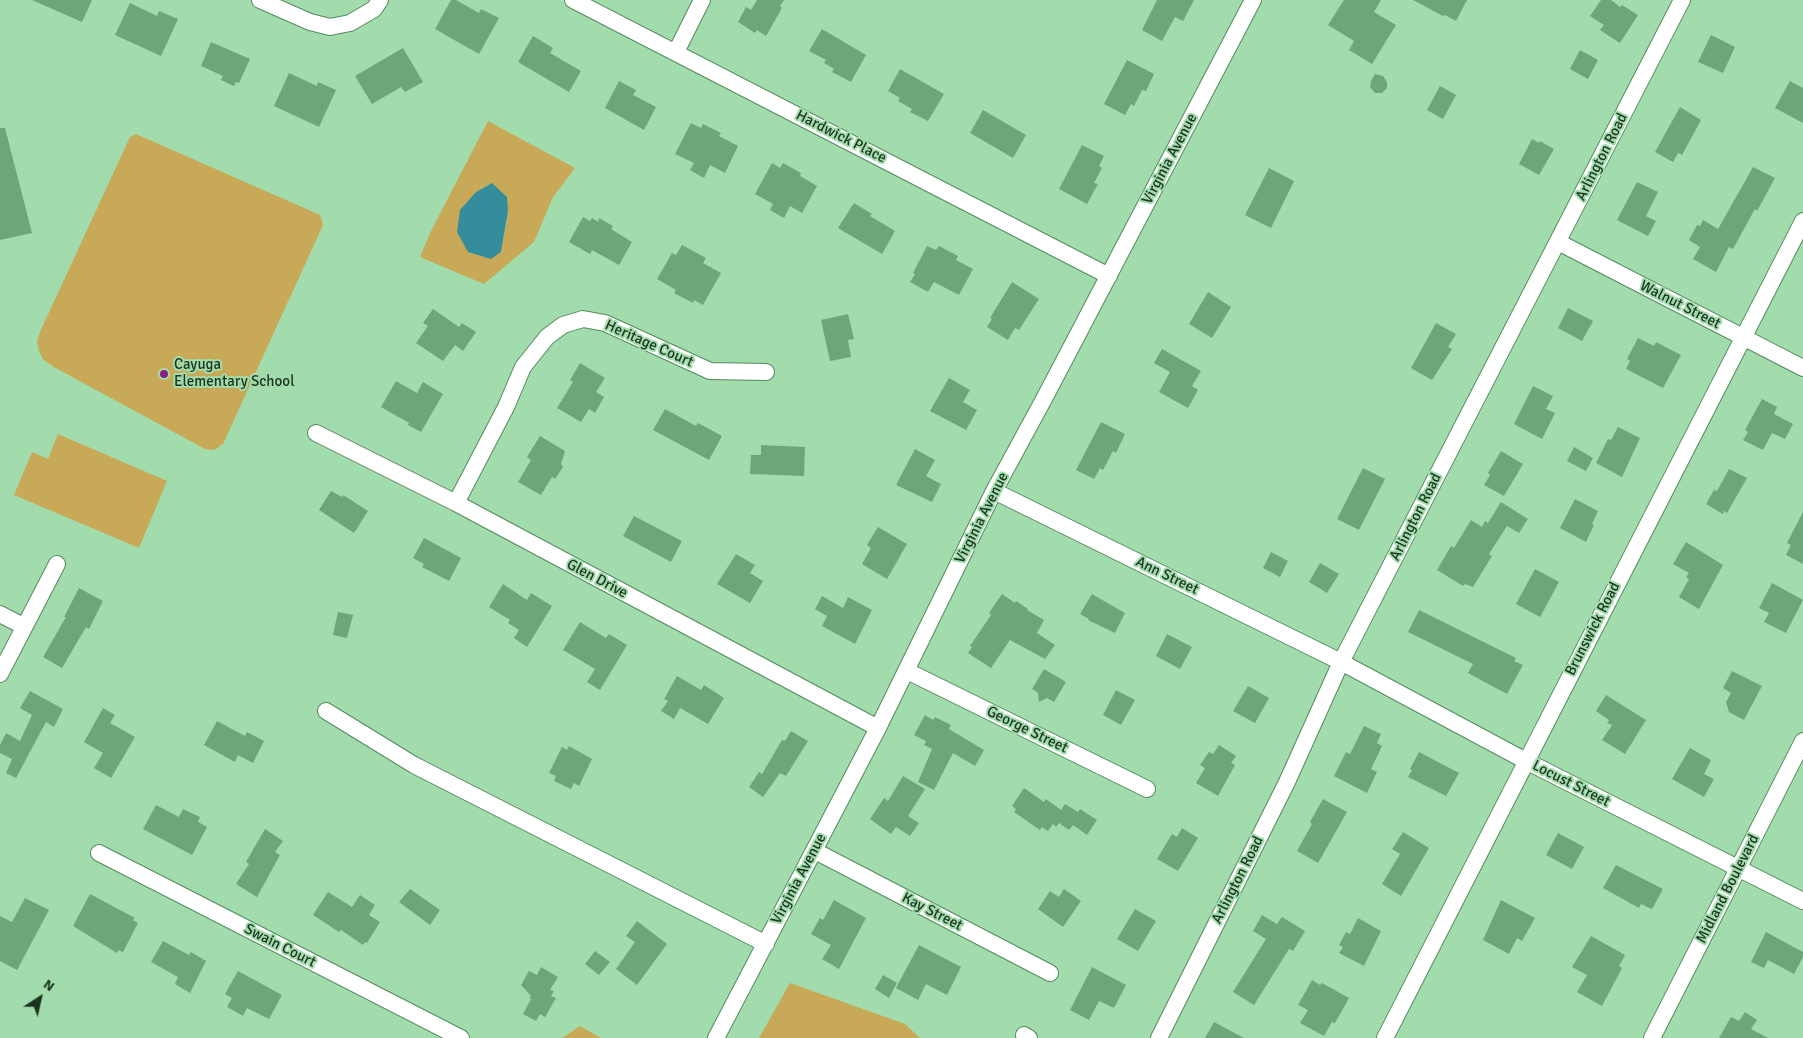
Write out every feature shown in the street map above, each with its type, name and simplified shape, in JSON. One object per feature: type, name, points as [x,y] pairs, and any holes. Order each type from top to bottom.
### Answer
[{"type":"street","points":[[260,0],[310,22],[330,27],[350,23],[374,10],[380,0]]},
{"type":"street","name":"Hardwick Place","points":[[573,0],[1108,276]]},
{"type":"street","points":[[676,52],[702,0]]},
{"type":"street","name":"Virginia Avenue","points":[[716,1038],[907,671],[994,490],[1253,0]]},
{"type":"street","name":"Arlington Road","points":[[1159,1038],[1287,782],[1341,662],[1682,0]]},
{"type":"street","name":"Brunswick Road","points":[[1385,1038],[1803,221]]},
{"type":"street","name":"Walnut Street","points":[[1558,242],[1803,368]]},
{"type":"street","name":"Heritage Court","points":[[456,503],[506,407],[523,367],[547,337],[564,325],[583,318],[606,323],[710,371],[766,372]]},
{"type":"street","name":"Glen Drive","points":[[316,433],[456,503],[878,728]]},
{"type":"street","name":"Ann Street","points":[[994,490],[1341,662]]},
{"type":"street","points":[[0,674],[56,564]]},
{"type":"street","points":[[0,614],[24,626]]},
{"type":"street","name":"Locust Street","points":[[1341,662],[1526,761],[1803,901]]},
{"type":"street","name":"George Street","points":[[907,671],[1147,789]]},
{"type":"street","points":[[326,712],[414,765],[766,944]]},
{"type":"street","name":"Midland Boulevard","points":[[1652,1038],[1803,741]]},
{"type":"street","name":"Kay Street","points":[[815,851],[1050,973]]},
{"type":"street","name":"Swain Court","points":[[99,853],[461,1038]]},
{"type":"shaded area","points":[[488,121],[575,168],[553,197],[534,242],[484,284],[420,257],[430,233]],"holes":[[[492,183],[507,219],[501,252],[461,210],[476,192]]]},
{"type":"shaded area","points":[[136,134],[320,215],[323,225],[223,444],[214,450],[205,449],[52,366],[43,359],[39,351],[37,342],[39,334],[130,137]]},
{"type":"shaded area","points":[[58,434],[167,481],[139,548],[14,495],[32,452],[48,459]]},
{"type":"shaded area","points":[[790,983],[905,1024],[920,1038],[759,1038]]},
{"type":"shaded area","points":[[580,1026],[601,1038],[562,1038]]},
{"type":"water","points":[[492,183],[507,197],[508,211],[501,252],[491,259],[468,252],[457,232],[460,210],[476,192]]},
{"type":"building","points":[[32,0],[92,0],[82,22]]},
{"type":"building","points":[[451,0],[456,0],[479,13],[481,9],[499,18],[479,54],[435,29]]},
{"type":"building","points":[[757,0],[784,0],[780,6],[782,8],[766,36],[757,30],[755,33],[738,22],[746,7],[751,10]]},
{"type":"building","points":[[1157,0],[1194,0],[1183,21],[1175,17],[1162,41],[1142,30]]},
{"type":"building","points":[[1344,0],[1381,0],[1374,12],[1396,25],[1372,64],[1349,50],[1354,41],[1328,25]]},
{"type":"building","points":[[1413,0],[1467,0],[1456,21]]},
{"type":"building","points":[[1601,0],[1611,0],[1620,7],[1622,5],[1638,15],[1620,43],[1600,30],[1604,25],[1590,16]]},
{"type":"building","points":[[130,3],[157,16],[159,11],[178,19],[161,56],[115,35]]},
{"type":"building","points":[[822,29],[866,55],[851,82],[832,72],[834,69],[824,63],[826,60],[809,51]]},
{"type":"building","points":[[1711,35],[1735,47],[1723,73],[1698,62]]},
{"type":"building","points":[[533,36],[553,48],[550,53],[581,71],[569,92],[518,62]]},
{"type":"building","points":[[211,42],[250,59],[239,83],[236,82],[234,86],[221,80],[223,76],[201,66]]},
{"type":"building","points":[[403,48],[423,82],[405,92],[401,87],[372,104],[355,76]]},
{"type":"building","points":[[1580,50],[1598,60],[1588,79],[1570,69]]},
{"type":"building","points":[[1127,60],[1154,74],[1146,91],[1142,90],[1134,106],[1131,104],[1125,115],[1104,104]]},
{"type":"building","points":[[900,69],[944,94],[928,121],[910,112],[912,109],[898,101],[900,98],[888,91]]},
{"type":"building","points":[[289,73],[317,86],[318,82],[336,90],[319,127],[274,106]]},
{"type":"building","points":[[1375,74],[1383,76],[1387,82],[1387,88],[1382,93],[1375,93],[1370,87]]},
{"type":"building","points":[[619,81],[636,90],[633,95],[656,107],[644,130],[605,108]]},
{"type":"building","points":[[1790,81],[1803,88],[1803,123],[1775,108]]},
{"type":"building","points":[[1440,86],[1456,95],[1443,119],[1427,110]]},
{"type":"building","points":[[1680,107],[1701,120],[1682,155],[1678,153],[1673,162],[1655,152]]},
{"type":"building","points":[[983,110],[1026,135],[1013,158],[970,133]]},
{"type":"building","points":[[691,123],[701,128],[703,124],[721,133],[719,136],[738,146],[725,173],[710,165],[704,178],[690,170],[694,163],[675,154]]},
{"type":"building","points":[[0,128],[5,128],[32,233],[0,240]]},
{"type":"building","points":[[1532,139],[1554,149],[1539,175],[1519,164]]},
{"type":"building","points":[[1082,145],[1104,156],[1099,166],[1102,168],[1094,183],[1098,184],[1087,204],[1059,189]]},
{"type":"building","points":[[772,163],[780,168],[783,163],[801,173],[800,176],[817,186],[802,213],[790,206],[784,218],[770,210],[773,204],[755,194]]},
{"type":"building","points":[[1753,167],[1775,178],[1757,211],[1755,209],[1733,249],[1729,247],[1716,272],[1693,259],[1700,247],[1689,240],[1697,225],[1700,226],[1703,220],[1718,229]]},
{"type":"building","points":[[1269,168],[1294,181],[1271,228],[1245,215]]},
{"type":"building","points":[[1637,182],[1658,192],[1646,216],[1656,221],[1648,236],[1617,220]]},
{"type":"building","points":[[854,203],[872,214],[870,216],[895,231],[882,254],[838,228]]},
{"type":"building","points":[[583,217],[590,221],[592,218],[598,222],[599,218],[613,226],[611,229],[632,242],[619,265],[592,250],[590,254],[569,242]]},
{"type":"building","points":[[682,245],[706,258],[703,263],[721,273],[703,305],[694,300],[693,303],[674,293],[676,290],[657,279],[672,253],[676,255]]},
{"type":"building","points":[[927,246],[936,250],[939,246],[958,256],[956,260],[973,269],[959,295],[934,282],[928,292],[910,282]]},
{"type":"building","points":[[1012,282],[1039,299],[1019,330],[1015,328],[1008,340],[987,327],[992,319],[990,318]]},
{"type":"building","points":[[1208,292],[1231,307],[1212,338],[1189,324]]},
{"type":"building","points":[[1568,308],[1593,321],[1582,341],[1558,328]]},
{"type":"building","points":[[433,309],[459,327],[462,323],[476,332],[463,351],[455,345],[443,361],[416,343],[428,326],[423,323]]},
{"type":"building","points":[[848,314],[854,339],[848,340],[851,357],[830,361],[821,320]]},
{"type":"building","points":[[1436,323],[1456,334],[1448,347],[1452,349],[1432,380],[1411,368]]},
{"type":"building","points":[[1638,338],[1654,346],[1656,342],[1681,355],[1663,388],[1626,369],[1630,361],[1627,359]]},
{"type":"building","points":[[1162,349],[1201,371],[1192,386],[1198,390],[1188,408],[1159,392],[1170,372],[1154,363]]},
{"type":"building","points":[[580,363],[605,378],[596,392],[604,397],[595,413],[589,409],[581,422],[557,408],[573,382],[570,380]]},
{"type":"building","points":[[949,378],[970,390],[963,402],[977,410],[966,430],[930,411]]},
{"type":"building","points":[[396,381],[417,393],[423,382],[443,394],[421,432],[381,407]]},
{"type":"building","points":[[1533,386],[1553,396],[1546,409],[1555,413],[1542,439],[1514,424]]},
{"type":"building","points":[[1762,399],[1777,407],[1774,414],[1793,424],[1785,439],[1772,433],[1763,450],[1743,440],[1748,432],[1745,430]]},
{"type":"building","points":[[665,409],[696,426],[698,423],[722,436],[709,460],[653,430]]},
{"type":"building","points":[[1101,422],[1125,434],[1116,453],[1113,451],[1103,470],[1100,468],[1094,479],[1076,470]]},
{"type":"building","points":[[1618,427],[1640,438],[1622,477],[1596,463],[1608,439],[1611,440]]},
{"type":"building","points":[[540,436],[565,451],[561,464],[563,467],[555,479],[552,477],[541,495],[518,482],[531,460],[527,457]]},
{"type":"building","points":[[761,445],[805,447],[804,476],[750,474],[751,455],[761,455]]},
{"type":"building","points":[[1574,447],[1593,458],[1586,471],[1567,461]]},
{"type":"building","points":[[915,449],[935,460],[926,476],[941,484],[932,502],[896,485]]},
{"type":"building","points":[[1501,451],[1523,464],[1504,496],[1484,485],[1490,475],[1488,473]]},
{"type":"building","points":[[1363,468],[1385,479],[1359,530],[1337,519]]},
{"type":"building","points":[[1729,469],[1747,478],[1727,513],[1724,511],[1723,514],[1706,504],[1714,490],[1717,491]]},
{"type":"building","points":[[331,491],[342,497],[343,495],[368,511],[354,533],[319,510]]},
{"type":"building","points":[[1575,499],[1598,511],[1586,542],[1560,528]]},
{"type":"building","points":[[1501,502],[1528,519],[1519,533],[1507,526],[1489,554],[1492,556],[1473,587],[1465,584],[1463,586],[1437,570],[1451,546],[1454,548],[1471,520],[1482,527],[1485,521],[1488,523]]},
{"type":"building","points":[[1803,512],[1803,564],[1786,555],[1791,545],[1787,543]]},
{"type":"building","points":[[634,516],[682,541],[671,562],[623,536]]},
{"type":"building","points":[[878,527],[907,544],[887,579],[862,564],[871,548],[867,545]]},
{"type":"building","points":[[424,538],[461,558],[449,581],[422,567],[424,564],[413,558]]},
{"type":"building","points":[[1686,542],[1723,565],[1699,609],[1679,597],[1689,579],[1686,577],[1689,573],[1673,564]]},
{"type":"building","points":[[1271,552],[1288,561],[1280,577],[1263,568]]},
{"type":"building","points":[[736,554],[755,565],[750,573],[763,581],[750,603],[717,584]]},
{"type":"building","points":[[1320,563],[1339,574],[1327,593],[1309,582]]},
{"type":"building","points":[[1535,569],[1559,582],[1540,617],[1516,604]]},
{"type":"building","points":[[1772,583],[1803,600],[1786,633],[1764,622],[1769,613],[1759,608]]},
{"type":"building","points":[[503,584],[527,600],[531,593],[552,606],[527,647],[514,638],[519,630],[508,623],[510,620],[489,607]]},
{"type":"building","points":[[79,588],[103,601],[89,629],[86,627],[62,668],[43,657],[66,617],[64,617]]},
{"type":"building","points":[[1002,594],[1044,620],[1037,633],[1055,645],[1045,659],[1010,640],[991,668],[968,653],[972,647],[970,646],[991,615],[989,613]]},
{"type":"building","points":[[1092,594],[1125,613],[1115,633],[1080,614]]},
{"type":"building","points":[[822,596],[843,608],[848,597],[872,610],[855,644],[822,626],[827,616],[815,609]]},
{"type":"building","points":[[1419,610],[1516,658],[1514,661],[1523,665],[1507,694],[1468,673],[1473,664],[1408,632]]},
{"type":"building","points":[[338,612],[353,615],[347,638],[333,635]]},
{"type":"building","points":[[580,622],[606,638],[609,634],[627,645],[600,690],[587,682],[595,669],[563,650]]},
{"type":"building","points":[[1167,634],[1192,647],[1180,669],[1156,656]]},
{"type":"building","points":[[1044,669],[1066,682],[1054,702],[1047,698],[1039,702],[1038,693],[1032,689]]},
{"type":"building","points":[[1732,671],[1762,686],[1744,720],[1729,712],[1726,702],[1731,693],[1723,688]]},
{"type":"building","points":[[677,676],[701,690],[704,685],[724,698],[708,724],[680,708],[674,719],[661,711],[668,701],[664,699]]},
{"type":"building","points":[[1248,686],[1269,698],[1255,723],[1233,711]]},
{"type":"building","points":[[1116,690],[1135,700],[1121,725],[1103,715]]},
{"type":"building","points":[[30,691],[63,709],[54,727],[46,722],[16,778],[6,773],[12,759],[0,753],[0,745],[6,733],[20,741],[32,715],[20,708]]},
{"type":"building","points":[[1606,695],[1646,720],[1625,754],[1602,740],[1612,725],[1607,723],[1609,720],[1596,711]]},
{"type":"building","points":[[103,708],[115,715],[110,723],[135,737],[111,778],[94,768],[103,753],[84,742]]},
{"type":"building","points":[[925,715],[933,720],[935,717],[951,725],[949,729],[984,750],[975,766],[953,753],[934,790],[918,782],[932,749],[924,745],[926,741],[914,735]]},
{"type":"building","points":[[217,721],[245,736],[247,732],[264,741],[253,763],[238,755],[235,762],[204,745]]},
{"type":"building","points":[[1364,726],[1381,734],[1377,743],[1382,746],[1371,769],[1377,772],[1367,793],[1334,776],[1346,752],[1350,754]]},
{"type":"building","points":[[791,731],[808,741],[786,776],[780,773],[763,797],[749,787],[759,772],[762,774],[782,740],[785,741]]},
{"type":"building","points":[[1219,745],[1236,756],[1231,763],[1235,765],[1218,796],[1196,783],[1205,768],[1200,765],[1209,752],[1213,754]]},
{"type":"building","points":[[569,746],[592,759],[579,786],[574,783],[571,789],[554,781],[556,776],[549,773],[562,747],[567,750]]},
{"type":"building","points":[[1690,748],[1711,760],[1704,774],[1714,779],[1704,797],[1672,779]]},
{"type":"building","points":[[1419,752],[1459,773],[1446,796],[1408,777]]},
{"type":"building","points":[[903,776],[925,789],[908,816],[919,823],[910,836],[896,827],[891,834],[870,819],[884,798],[888,801]]},
{"type":"building","points":[[1024,788],[1044,802],[1046,799],[1061,810],[1065,804],[1078,812],[1080,809],[1097,820],[1087,835],[1073,825],[1069,830],[1059,823],[1056,827],[1053,824],[1048,831],[1042,827],[1040,830],[1014,812],[1016,809],[1012,806]]},
{"type":"building","points":[[1323,799],[1347,812],[1318,863],[1297,851]]},
{"type":"building","points":[[156,805],[179,817],[183,809],[200,817],[198,822],[207,827],[192,855],[143,829]]},
{"type":"building","points":[[1182,828],[1198,838],[1178,871],[1157,859],[1172,834],[1177,837]]},
{"type":"building","points":[[265,829],[283,841],[275,852],[280,855],[257,897],[236,884],[249,864],[246,862]]},
{"type":"building","points":[[1403,832],[1429,848],[1401,896],[1382,884],[1400,854],[1392,849]]},
{"type":"building","points":[[1558,833],[1584,847],[1572,869],[1546,855]]},
{"type":"building","points":[[1616,865],[1663,889],[1652,909],[1641,904],[1639,908],[1603,888]]},
{"type":"building","points":[[410,889],[440,910],[430,925],[399,902]]},
{"type":"building","points":[[1064,889],[1081,901],[1063,927],[1038,909],[1050,891],[1059,897]]},
{"type":"building","points":[[328,892],[352,907],[360,895],[375,905],[369,915],[380,922],[367,943],[365,942],[363,945],[341,930],[339,932],[313,915]]},
{"type":"building","points":[[90,894],[135,918],[133,920],[138,923],[123,952],[118,950],[117,953],[73,926]]},
{"type":"building","points":[[25,898],[49,910],[17,970],[0,961],[0,916],[12,922]]},
{"type":"building","points":[[834,900],[866,918],[839,969],[822,959],[831,945],[811,934],[820,918],[823,920]]},
{"type":"building","points":[[1501,900],[1535,918],[1522,941],[1517,938],[1509,954],[1483,940]]},
{"type":"building","points":[[1135,909],[1156,921],[1138,951],[1117,939]]},
{"type":"building","points":[[1262,915],[1277,924],[1282,917],[1305,931],[1293,951],[1289,949],[1254,1005],[1233,992],[1266,939],[1253,931]]},
{"type":"building","points":[[1358,918],[1381,931],[1364,966],[1339,953],[1343,947],[1339,945],[1346,932],[1350,934]]},
{"type":"building","points":[[637,921],[667,944],[637,985],[616,969],[635,942],[626,936]]},
{"type":"building","points":[[1766,932],[1803,952],[1803,957],[1794,974],[1768,960],[1764,968],[1751,962]]},
{"type":"building","points":[[1591,936],[1625,955],[1619,966],[1622,968],[1602,1006],[1577,992],[1587,975],[1572,967]]},
{"type":"building","points":[[163,941],[189,955],[191,952],[206,961],[190,993],[175,984],[178,977],[151,962]]},
{"type":"building","points":[[919,945],[961,967],[947,995],[926,984],[918,1000],[896,988]]},
{"type":"building","points":[[595,951],[610,962],[599,975],[585,964]]},
{"type":"building","points":[[541,967],[558,977],[550,990],[554,991],[551,996],[556,998],[545,1017],[540,1014],[536,1021],[523,1014],[531,996],[521,985],[529,971],[537,975]]},
{"type":"building","points":[[1092,967],[1126,985],[1114,1008],[1099,1001],[1089,1020],[1070,1010]]},
{"type":"building","points":[[238,971],[282,995],[269,1019],[247,1008],[243,1016],[227,1007],[232,998],[225,994]]},
{"type":"building","points":[[883,975],[897,983],[889,998],[875,989]]},
{"type":"building","points":[[1312,980],[1320,985],[1322,983],[1349,998],[1335,1023],[1332,1022],[1324,1036],[1300,1023],[1308,1010],[1298,1005]]},
{"type":"building","points":[[1745,1012],[1757,1020],[1751,1029],[1768,1038],[1719,1038],[1731,1017],[1739,1021]]},
{"type":"building","points":[[1214,1022],[1244,1038],[1205,1038]]},
{"type":"place","name":"Cayuga Elementary School","points":[[164,374]]}]
